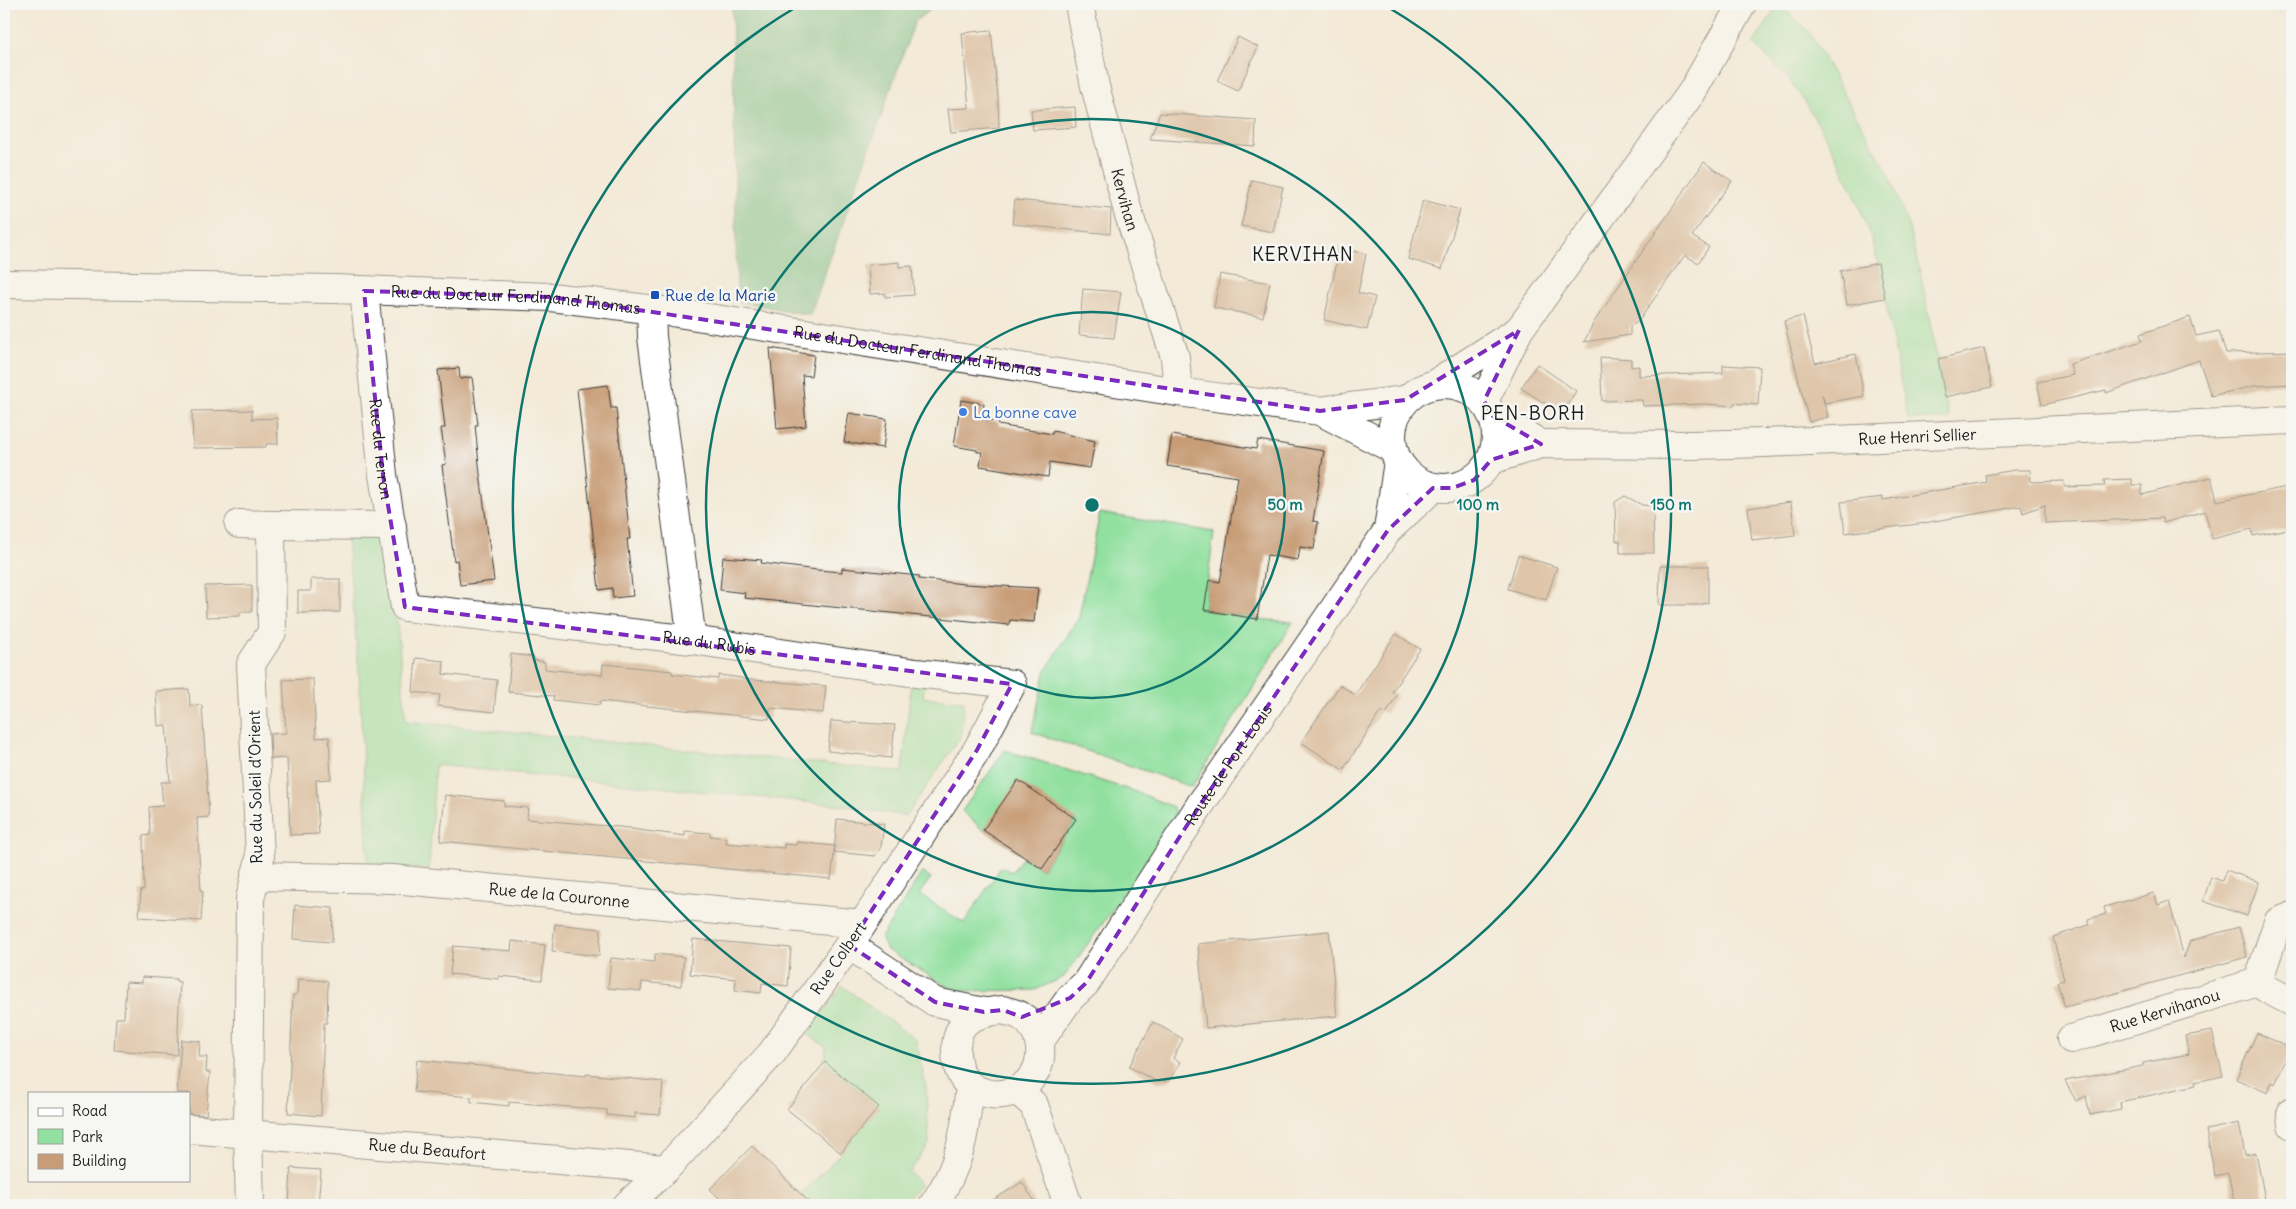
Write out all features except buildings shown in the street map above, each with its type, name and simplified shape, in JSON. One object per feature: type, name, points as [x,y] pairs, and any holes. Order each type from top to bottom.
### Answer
[{"type":"street","name":"Kervihan","points":[[1079,4],[1095,86],[1128,212],[1174,357],[1178,392]]},
{"type":"street","points":[[1395,455],[1412,478],[1434,488],[1452,488],[1474,480],[1491,460],[1497,436],[1489,409],[1519,330],[1692,92],[1742,4]]},
{"type":"street","name":"Rue du Docteur Ferdinand Thomas","points":[[4,284],[334,289],[551,296],[651,309],[1178,392],[1320,411],[1405,400]]},
{"type":"street","name":"Rue du Terron","points":[[364,291],[383,475],[405,607]]},
{"type":"street","points":[[651,309],[652,337],[692,640]]},
{"type":"street","points":[[1388,530],[1395,455],[1391,440],[1394,421],[1405,400],[1416,392],[1433,385],[1519,330]]},
{"type":"street","points":[[1433,385],[1446,383],[1464,387],[1489,409],[1541,444]]},
{"type":"street","name":"Rue du Docteur Ferdinand Thomas","points":[[1320,411],[1395,455]]},
{"type":"street","name":"Rue Henri Sellier","points":[[1491,460],[1541,444],[1738,443],[2292,420]]},
{"type":"street","points":[[1388,530],[1434,488]]},
{"type":"street","points":[[239,524],[392,526]]},
{"type":"street","name":"Rue du Soleil d'Orient","points":[[250,1205],[248,1135],[250,899],[260,858],[251,664],[272,632],[271,525]]},
{"type":"street","name":"Route de Port-Louis","points":[[1040,1041],[1070,998],[1086,983],[1200,805],[1388,530]]},
{"type":"street","name":"Rue du Rubis","points":[[405,607],[692,640],[916,673],[1012,684]]},
{"type":"street","name":"Rue Colbert","points":[[628,1205],[666,1169],[772,1053],[856,935],[977,750],[1012,684]]},
{"type":"street","name":"Rue de la Couronne","points":[[256,876],[393,879],[856,935]]},
{"type":"street","points":[[2292,916],[2278,922],[2258,982],[2292,1002]]},
{"type":"street","points":[[856,935],[935,1002],[956,1044]]},
{"type":"street","name":"Rue Kervihanou","points":[[2071,1039],[2258,982]]},
{"type":"street","name":"Route de Port-Louis","points":[[1022,1016],[1070,998]]},
{"type":"street","points":[[935,1002],[984,1012],[1003,1010],[1022,1016],[1033,1027],[1040,1041],[1040,1060],[1033,1077],[965,1132]]},
{"type":"street","points":[[984,1012],[963,1025],[956,1044],[956,1061],[970,1086],[988,1093],[1011,1093],[1034,1105],[1068,1205]]},
{"type":"street","points":[[933,1205],[948,1185],[965,1132],[970,1086]]},
{"type":"street","points":[[2292,1110],[2290,1114],[2292,1125]]},
{"type":"street","name":"Rue du Beaufort","points":[[190,1129],[666,1169]]},
{"type":"highlighted area","points":[[364,291],[551,297],[1320,411],[1405,400],[1519,330],[1484,401],[1493,416],[1541,444],[1491,460],[1474,480],[1452,488],[1433,488],[1388,530],[1200,805],[1086,983],[1070,998],[1022,1017],[1003,1010],[984,1012],[935,1002],[849,945],[977,750],[1012,684],[405,607],[383,475]]},
{"type":"green space","points":[[732,4],[938,4],[915,21],[810,315],[737,301]]},
{"type":"green space","points":[[1779,4],[1809,32],[1888,172],[1908,225],[1921,276],[1949,419],[1908,419],[1878,263],[1854,193],[1832,148],[1807,105],[1779,69],[1753,44]]},
{"type":"green space","points":[[1100,513],[1214,532],[1204,610],[1257,619],[1293,622],[1192,787],[1032,732],[1045,672],[1079,617]]},
{"type":"green space","points":[[377,537],[382,541],[391,557],[406,721],[902,772],[912,677],[925,678],[923,697],[964,701],[961,736],[906,816],[838,805],[435,765],[429,869],[368,866],[359,672],[347,538]]},
{"type":"green space","points":[[1005,750],[1139,793],[1173,807],[1177,820],[1064,977],[1035,990],[955,991],[887,950],[881,938],[922,872],[931,878],[919,894],[964,923],[1001,867],[1012,872],[1023,857],[1042,869],[1076,820],[983,830],[962,811]]},
{"type":"green space","points":[[842,986],[916,1040],[926,1087],[929,1144],[909,1172],[921,1185],[901,1205],[792,1205],[841,1153],[879,1107],[825,1062],[826,1047],[807,1034]]},
{"type":"place","name":"Rue de la Marie","points":[[655,295]]},
{"type":"place","name":"La bonne cave","points":[[963,412]]},
{"type":"district","name":"KERVIHAN","points":[[1303,254]]},
{"type":"district","name":"PEN-BORH","points":[[1533,413]]}]
